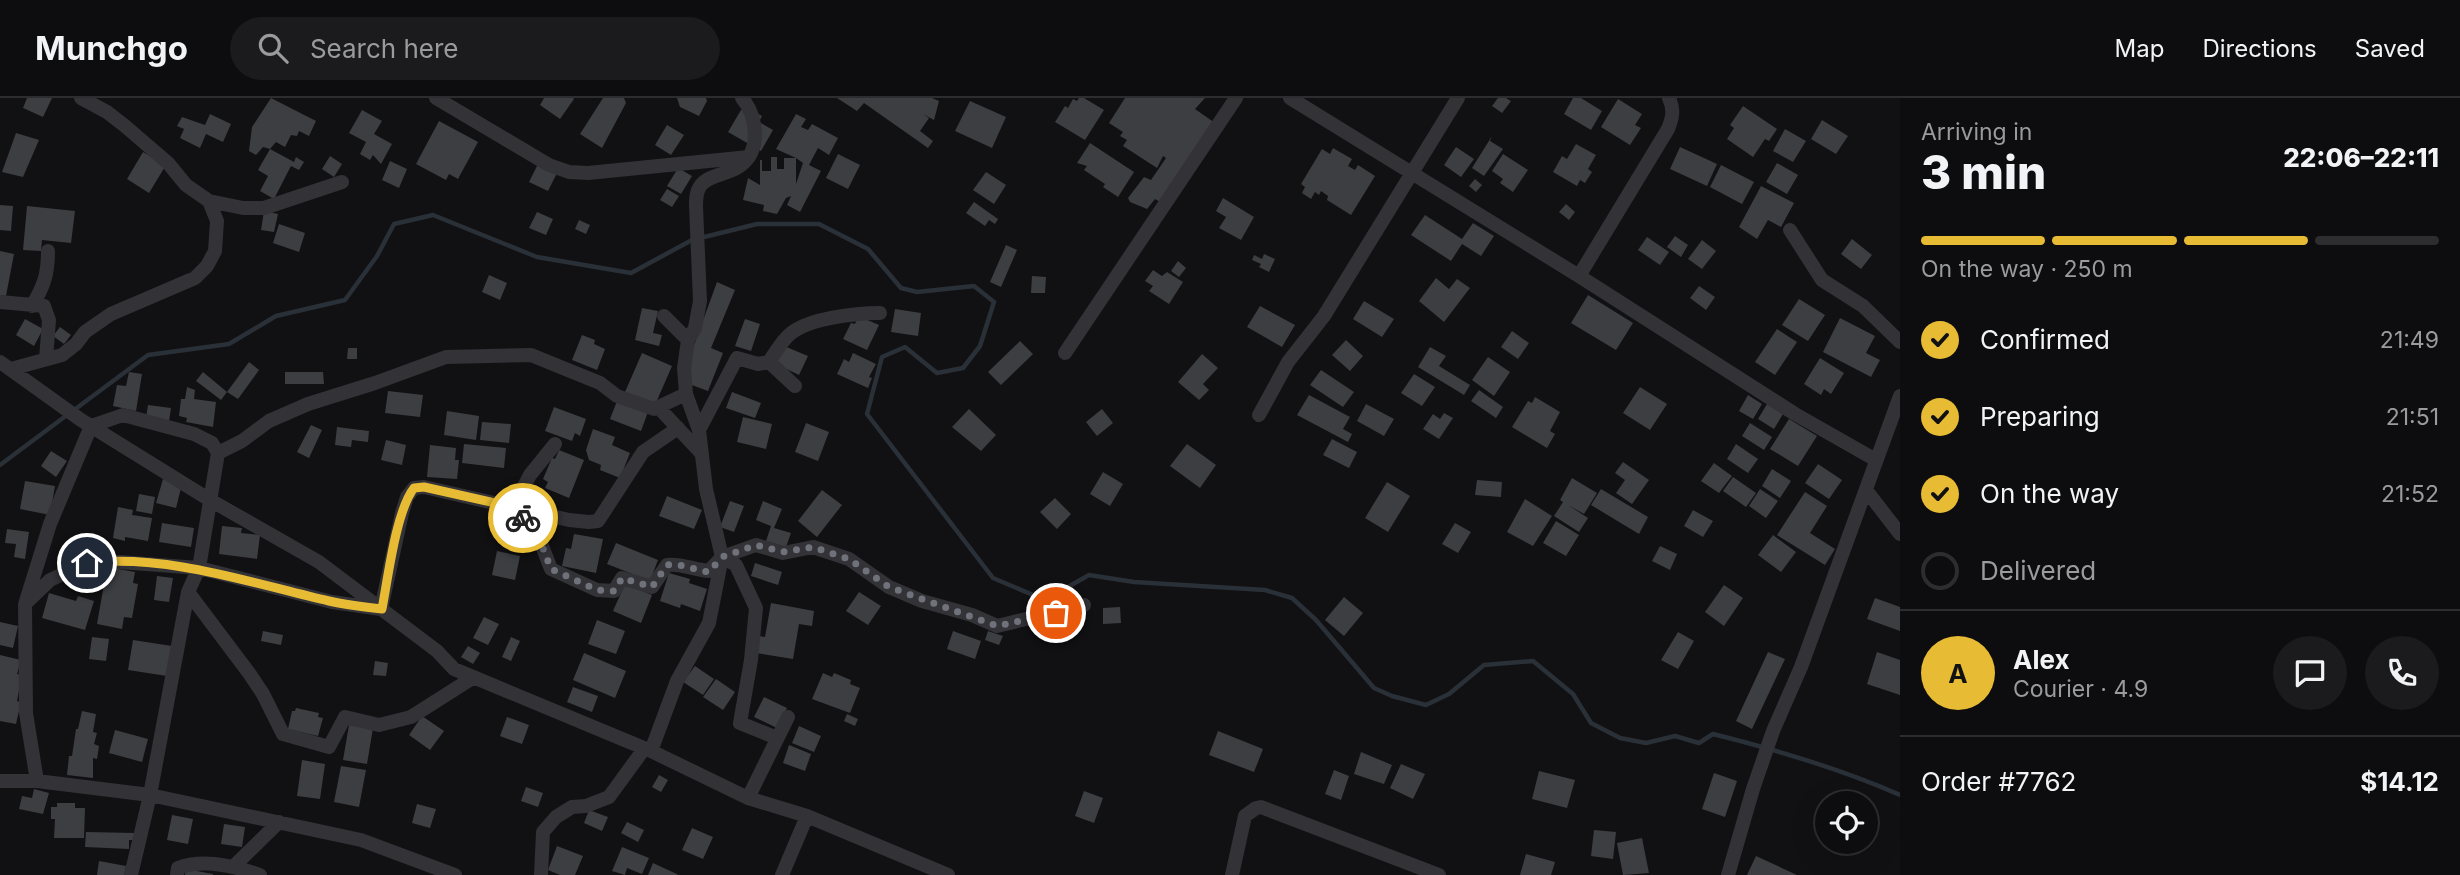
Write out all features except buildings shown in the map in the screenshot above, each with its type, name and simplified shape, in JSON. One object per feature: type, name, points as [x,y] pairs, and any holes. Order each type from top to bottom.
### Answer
[{"type":"street","points":[[80,98],[107,112],[125,126],[168,163],[186,186],[209,201],[243,208],[264,208],[342,182]]},
{"type":"street","points":[[436,98],[549,165],[569,172],[601,172],[749,157]]},
{"type":"street","points":[[541,875],[543,832],[556,817],[572,807],[586,806],[609,797],[647,750],[677,681],[709,623],[722,557],[706,489],[699,430],[686,394],[684,368],[688,340],[695,328],[699,301],[697,191],[703,183],[739,167],[749,157],[755,129],[752,117],[741,98]]},
{"type":"street","points":[[1065,353],[1236,98]]},
{"type":"street","points":[[1290,98],[1579,276],[1795,414],[1876,460]]},
{"type":"street","points":[[1259,415],[1288,362],[1324,316],[1458,98]]},
{"type":"street","points":[[1579,276],[1668,129],[1673,107],[1669,98]]},
{"type":"street","points":[[6,366],[62,355],[76,344],[85,332],[111,314],[195,278],[208,265],[215,251],[217,221],[209,201]]},
{"type":"street","points":[[1790,230],[1822,280],[1863,306],[1900,342]]},
{"type":"street","points":[[32,306],[45,284],[48,251]]},
{"type":"street","points":[[0,302],[44,306],[49,320],[46,359]]},
{"type":"street","points":[[699,430],[737,358],[758,363],[769,362],[790,334],[816,322],[851,313],[880,313]]},
{"type":"street","points":[[664,316],[688,340]]},
{"type":"street","points":[[218,453],[242,441],[269,421],[308,404],[446,357],[531,355],[600,383],[617,396],[654,409],[686,394]]},
{"type":"street","points":[[769,362],[794,386]]},
{"type":"street","points":[[6,366],[86,423],[210,500],[319,562],[437,651],[454,669],[647,750],[748,798],[807,816],[948,875]]},
{"type":"street","points":[[1728,875],[1773,732],[1801,667],[1900,396]]},
{"type":"street","points":[[659,408],[702,455]]},
{"type":"street","points":[[86,423],[122,415],[194,434],[212,443],[218,453],[199,568],[188,592],[150,795],[131,875]]},
{"type":"street","points":[[37,781],[26,713],[25,604],[86,423]]},
{"type":"street","points":[[382,609],[402,513],[407,497],[414,488],[424,487],[569,520],[589,523],[598,521],[643,453],[678,428]]},
{"type":"street","points":[[513,507],[530,475],[555,444]]},
{"type":"street","points":[[1866,490],[1900,534]]},
{"type":"street","points":[[513,507],[537,533],[551,569],[597,590],[614,591],[622,578],[652,587],[667,565],[676,564],[709,572],[722,557],[756,545],[783,552],[813,547],[849,559],[889,587],[997,626],[1084,605]]},
{"type":"street","points":[[722,557],[736,565],[756,608],[751,660],[740,723],[777,738]]},
{"type":"street","points":[[25,604],[50,580],[87,563],[106,561],[199,568],[332,602],[382,609]]},
{"type":"street","points":[[188,592],[249,673],[283,734],[329,747],[345,717],[379,724],[411,717],[474,677]]},
{"type":"street","points":[[748,798],[788,717]]},
{"type":"street","points":[[0,781],[37,781],[150,795],[361,841],[455,875]]},
{"type":"street","points":[[1232,875],[1245,816],[1255,807],[1261,807],[1439,875]]},
{"type":"street","points":[[782,875],[807,816]]},
{"type":"street","points":[[234,866],[279,822]]},
{"type":"street","points":[[177,875],[178,868],[189,863],[234,866],[260,875]]},
{"type":"waterway","points":[[74,410],[148,355],[229,344],[276,316],[345,300],[377,256],[394,224],[433,215],[537,257],[631,273],[692,240],[757,224],[819,224],[868,249],[901,288],[917,292],[974,286],[994,302],[980,346],[963,368],[937,373],[905,347],[882,357],[867,414],[993,578],[1045,600],[1089,575],[1134,582],[1265,590],[1292,598],[1316,620],[1374,688],[1392,696],[1426,705],[1449,694],[1484,665],[1533,661],[1573,694],[1591,723],[1620,738],[1646,743],[1675,736],[1699,743],[1713,734],[1808,760],[1900,795]]},
{"type":"waterway","points":[[0,465],[67,415]]},
{"type":"way so far","points":[[523,518],[537,533],[551,569],[597,590],[614,591],[622,578],[652,587],[667,565],[676,564],[709,572],[722,557],[756,545],[783,552],[813,547],[849,559],[889,587],[997,626],[1056,613]]},
{"type":"route","points":[[87,563],[106,561],[199,568],[332,602],[382,609],[402,513],[407,497],[414,488],[424,487],[513,507],[523,518]]}]
